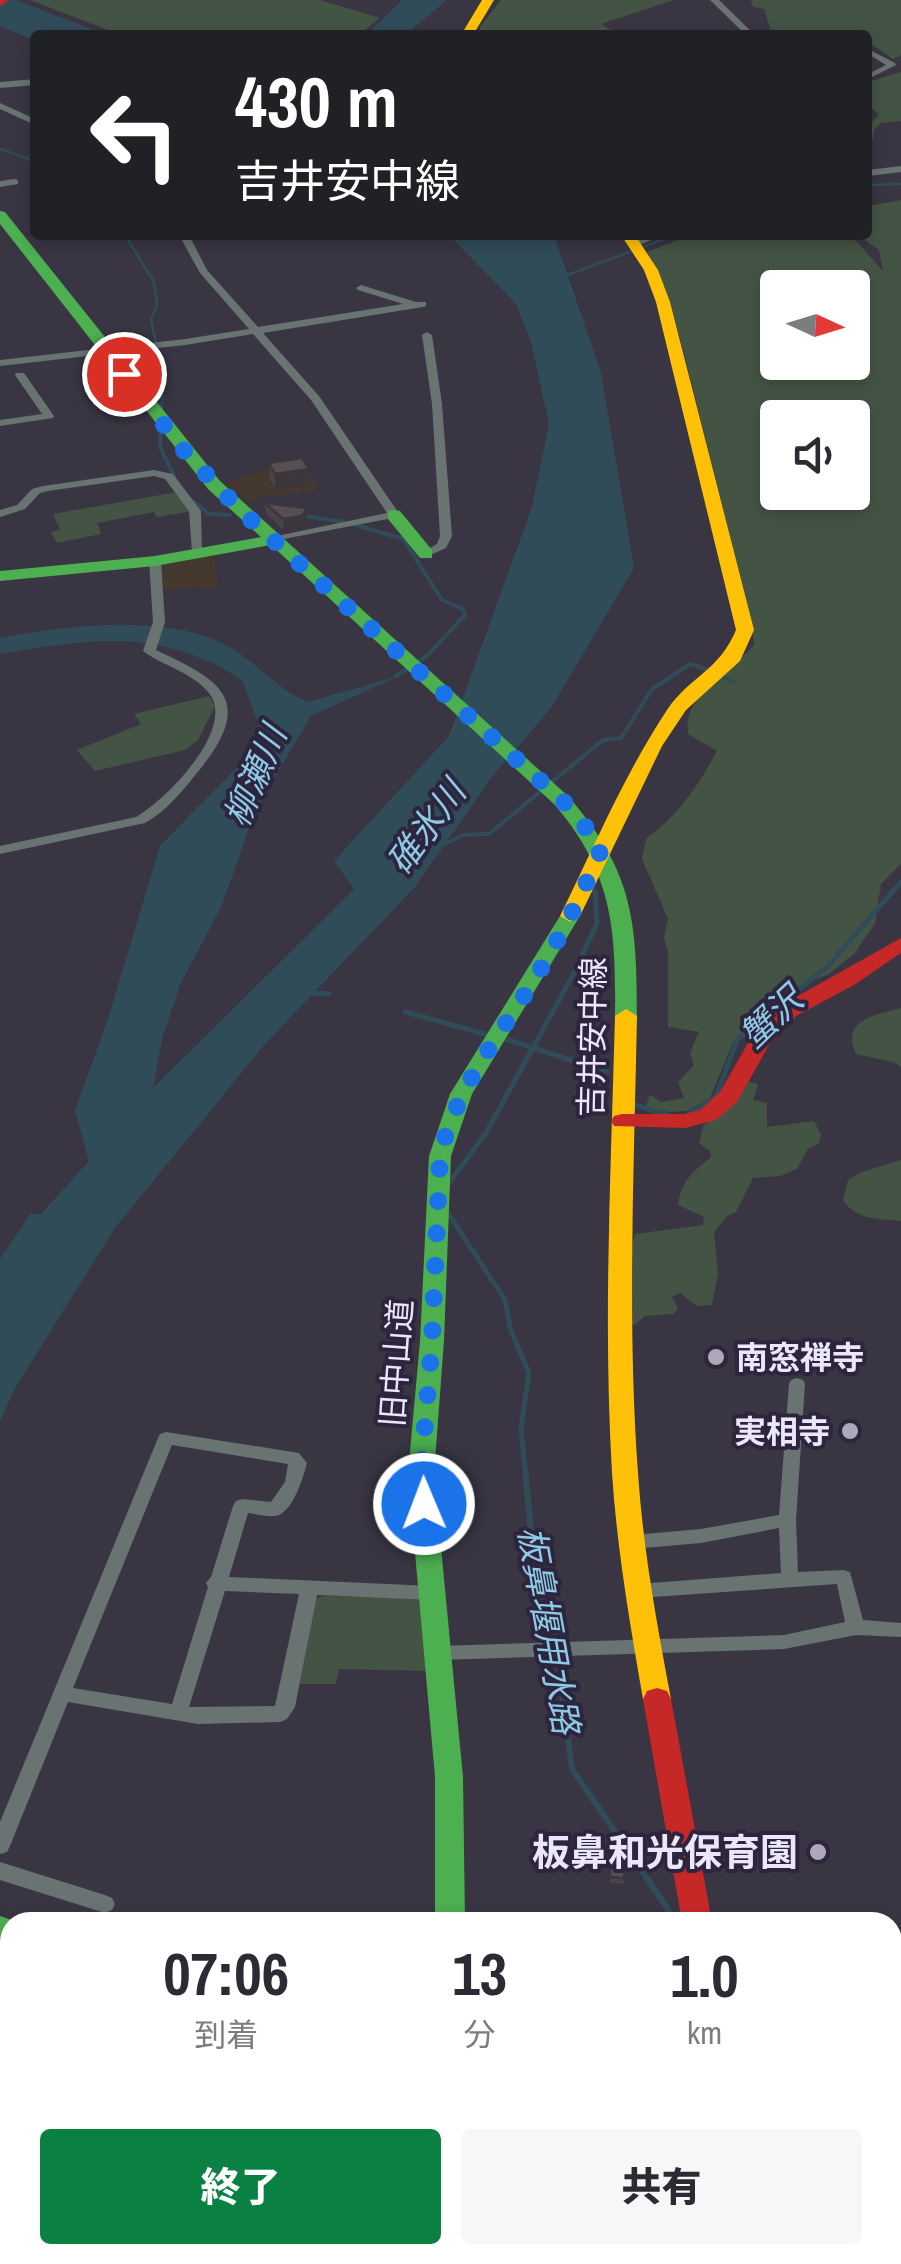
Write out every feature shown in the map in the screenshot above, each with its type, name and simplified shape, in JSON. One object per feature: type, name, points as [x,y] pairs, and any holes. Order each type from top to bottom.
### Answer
[{"type":"street","points":[[471,30],[488,0]]},
{"type":"street","points":[[714,0],[746,30]]},
{"type":"street","points":[[872,54],[892,66],[872,75]]},
{"type":"street","points":[[0,85],[30,82]]},
{"type":"street","points":[[0,106],[30,120]]},
{"type":"street","points":[[872,171],[901,169]]},
{"type":"street","points":[[0,184],[15,182]]},
{"type":"street","name":"吉井安中線","points":[[0,215],[186,453],[272,540],[566,804],[602,847],[625,910],[628,932],[620,1358],[632,1542],[695,1912]]},
{"type":"street","points":[[187,240],[203,272],[315,398],[394,515],[426,554],[442,546],[446,536],[437,404],[426,335]]},
{"type":"street","name":"旧中山道","points":[[450,1912],[450,1777],[421,1474],[432,1341],[440,1156],[461,1094],[580,900],[602,847],[672,716],[734,657],[744,630],[663,302],[634,245]]},
{"type":"street","points":[[3,359],[257,330],[419,305],[361,288]]},
{"type":"street","points":[[0,422],[49,416],[20,375]]},
{"type":"street","points":[[0,514],[21,507],[36,490],[154,474],[169,476],[196,511],[198,554]]},
{"type":"street","points":[[0,576],[155,561],[394,515]]},
{"type":"street","points":[[0,850],[140,820],[156,812],[222,734],[224,716],[216,692],[191,671],[149,652],[158,624],[155,561]]},
{"type":"street","points":[[622,1121],[685,1121],[708,1115],[729,1097],[760,1041],[788,1011],[847,980],[901,944]]},
{"type":"street","points":[[790,1579],[787,1520],[798,1384]]},
{"type":"street","points":[[0,1846],[16,1799],[31,1775],[170,1436],[293,1458],[298,1463],[293,1484],[275,1509],[242,1506],[178,1712]]},
{"type":"street","points":[[632,1542],[701,1536],[787,1520]]},
{"type":"street","points":[[638,1591],[844,1577],[855,1624]]},
{"type":"street","points":[[215,1583],[432,1594]]},
{"type":"street","points":[[62,1694],[178,1712],[271,1717],[280,1714],[286,1708],[308,1590]]},
{"type":"street","points":[[438,1653],[784,1642],[820,1636],[855,1624],[901,1630]]},
{"type":"street","points":[[0,1870],[105,1904]]},
{"type":"shaded area","points":[[304,457],[317,490],[257,498],[248,503],[225,483]]},
{"type":"shaded area","points":[[214,555],[218,587],[162,590],[160,567],[165,563]]},
{"type":"green space","points":[[30,0],[320,0],[380,18],[365,30],[108,30]]},
{"type":"green space","points":[[501,0],[674,0],[601,24],[611,30],[480,27]]},
{"type":"green space","points":[[751,0],[901,0],[901,55],[893,59],[872,45],[872,30],[771,30],[764,9],[753,7]]},
{"type":"green space","points":[[901,72],[901,121],[881,123],[874,130],[873,141],[872,121],[879,115],[872,108],[872,81]]},
{"type":"green space","points":[[901,200],[901,864],[881,884],[875,923],[855,953],[829,974],[783,993],[734,1040],[710,1098],[687,1111],[669,1112],[646,1106],[650,1095],[661,1102],[684,1098],[678,1082],[694,1065],[690,1053],[699,1032],[668,1027],[668,952],[664,938],[668,919],[642,859],[646,839],[686,800],[717,751],[688,734],[693,707],[700,695],[754,645],[750,615],[679,334],[665,288],[647,252],[678,240],[855,240],[883,271],[879,250],[864,240],[872,240],[872,205]]},
{"type":"green space","points":[[177,492],[192,511],[157,517],[154,512],[97,523],[101,534],[57,543],[51,532],[60,530],[53,514]]},
{"type":"green space","points":[[209,696],[215,706],[198,740],[185,750],[95,771],[77,750],[141,724],[134,714]]},
{"type":"green space","points":[[901,1008],[901,1067],[856,1054],[852,1043],[856,1026]]},
{"type":"green space","points":[[747,1081],[758,1084],[753,1100],[767,1103],[767,1127],[814,1121],[821,1135],[819,1143],[808,1149],[797,1169],[780,1176],[753,1178],[736,1212],[727,1216],[714,1232],[718,1274],[712,1305],[697,1306],[680,1293],[672,1297],[678,1309],[673,1314],[645,1316],[634,1325],[626,1321],[623,1281],[635,1234],[703,1225],[704,1217],[678,1205],[679,1197],[688,1178],[711,1157],[710,1151],[699,1143],[703,1126],[734,1105]]},
{"type":"green space","points":[[901,1160],[901,1221],[876,1219],[848,1207],[843,1200],[848,1180]]},
{"type":"green space","points":[[322,1596],[417,1598],[427,1606],[428,1671],[339,1669],[336,1684],[300,1684],[315,1600]]},
{"type":"water","points":[[0,0],[16,0],[93,30],[30,30],[30,39],[0,26]]},
{"type":"water","points":[[402,0],[447,0],[411,30],[371,30]]},
{"type":"water","points":[[454,240],[556,240],[601,373],[634,568],[551,708],[492,777],[415,887],[265,1044],[115,1228],[14,1390],[0,1422],[0,1259],[31,1213],[40,1215],[89,1161],[75,1110],[108,1019],[160,846],[248,756],[258,722],[242,680],[183,651],[154,645],[95,642],[0,654],[0,638],[86,626],[179,630],[231,648],[307,702],[399,676],[311,716],[255,811],[222,905],[180,985],[162,1039],[153,1088],[354,889],[334,861],[449,736],[532,507],[549,424],[531,342],[516,304]]},
{"type":"building","points":[[302,458],[309,469],[275,474],[269,463]]},
{"type":"building","points":[[265,503],[307,508],[302,516],[283,519]]},
{"type":"building","points":[[610,1856],[625,1856],[624,1878],[610,1877]]},
{"type":"waterway","points":[[0,149],[30,159]]},
{"type":"waterway","points":[[872,185],[901,184]]},
{"type":"waterway","points":[[128,240],[154,282],[157,304],[151,320],[163,374]]},
{"type":"waterway","points":[[565,276],[662,240]]},
{"type":"waterway","points":[[161,411],[163,374]]},
{"type":"waterway","points":[[161,422],[160,447],[174,476]]},
{"type":"waterway","points":[[193,501],[209,514],[230,515]]},
{"type":"waterway","points":[[305,516],[344,522]]},
{"type":"waterway","points":[[355,525],[403,539],[442,600],[463,609],[465,615],[427,656],[396,676]]},
{"type":"waterway","name":"碓氷川","points":[[443,845],[463,835],[489,834],[603,740],[621,738],[652,689],[690,664],[708,670]]},
{"type":"waterway","points":[[724,678],[734,682]]},
{"type":"waterway","name":"蟹沢","points":[[689,1114],[716,1097],[737,1040],[827,967],[901,882]]},
{"type":"waterway","name":"板鼻堰用水路","points":[[533,1048],[597,923],[595,892]]},
{"type":"waterway","name":"蟹沢","points":[[312,993],[329,994]]},
{"type":"waterway","name":"蟹沢","points":[[405,1012],[485,1034]]},
{"type":"waterway","name":"蟹沢","points":[[506,1039],[533,1048]]},
{"type":"waterway","name":"板鼻堰用水路","points":[[449,1183],[486,1133],[533,1048]]},
{"type":"waterway","name":"蟹沢","points":[[533,1048],[607,1072]]},
{"type":"waterway","name":"蟹沢","points":[[635,1105],[668,1115]]},
{"type":"waterway","name":"板鼻堰用水路","points":[[448,1213],[505,1300],[511,1331],[529,1373],[521,1428],[525,1471]]},
{"type":"waterway","name":"板鼻堰用水路","points":[[525,1468],[537,1595],[554,1631],[572,1769],[668,1912]]},
{"type":"traffic: fast","points":[[0,215],[214,485],[561,800],[583,825],[600,850],[619,900],[626,954],[626,1016]]},
{"type":"traffic: fast","points":[[394,515],[426,554]]},
{"type":"traffic: fast","points":[[0,576],[155,561],[272,540]]},
{"type":"traffic: fast","points":[[450,1912],[449,1777],[421,1474],[432,1341],[440,1156],[461,1094],[570,916]]},
{"type":"traffic: slow","points":[[470,30],[488,0]]},
{"type":"traffic: slow","points":[[570,916],[653,746],[679,706],[734,657],[745,630],[663,302],[651,270],[631,240]]},
{"type":"traffic: slow","points":[[626,1016],[622,1416],[630,1530],[657,1699]]},
{"type":"traffic: jam","points":[[622,1121],[685,1121],[708,1115],[729,1097],[760,1041],[788,1011],[847,980],[901,944]]},
{"type":"traffic: jam","points":[[657,1699],[695,1912]]},
{"type":"place","name":"南窓禅寺","points":[[716,1357]]},
{"type":"place","name":"実相寺","points":[[850,1431]]},
{"type":"place","name":"板鼻和光保育園","points":[[818,1852]]},
{"type":"route","points":[[124,374],[214,485],[566,804],[602,847],[580,900],[461,1094],[446,1130],[440,1156],[432,1341],[421,1474],[424,1504]]},
{"type":"water label","name":"柳瀬川","points":[[255,776]]}]
